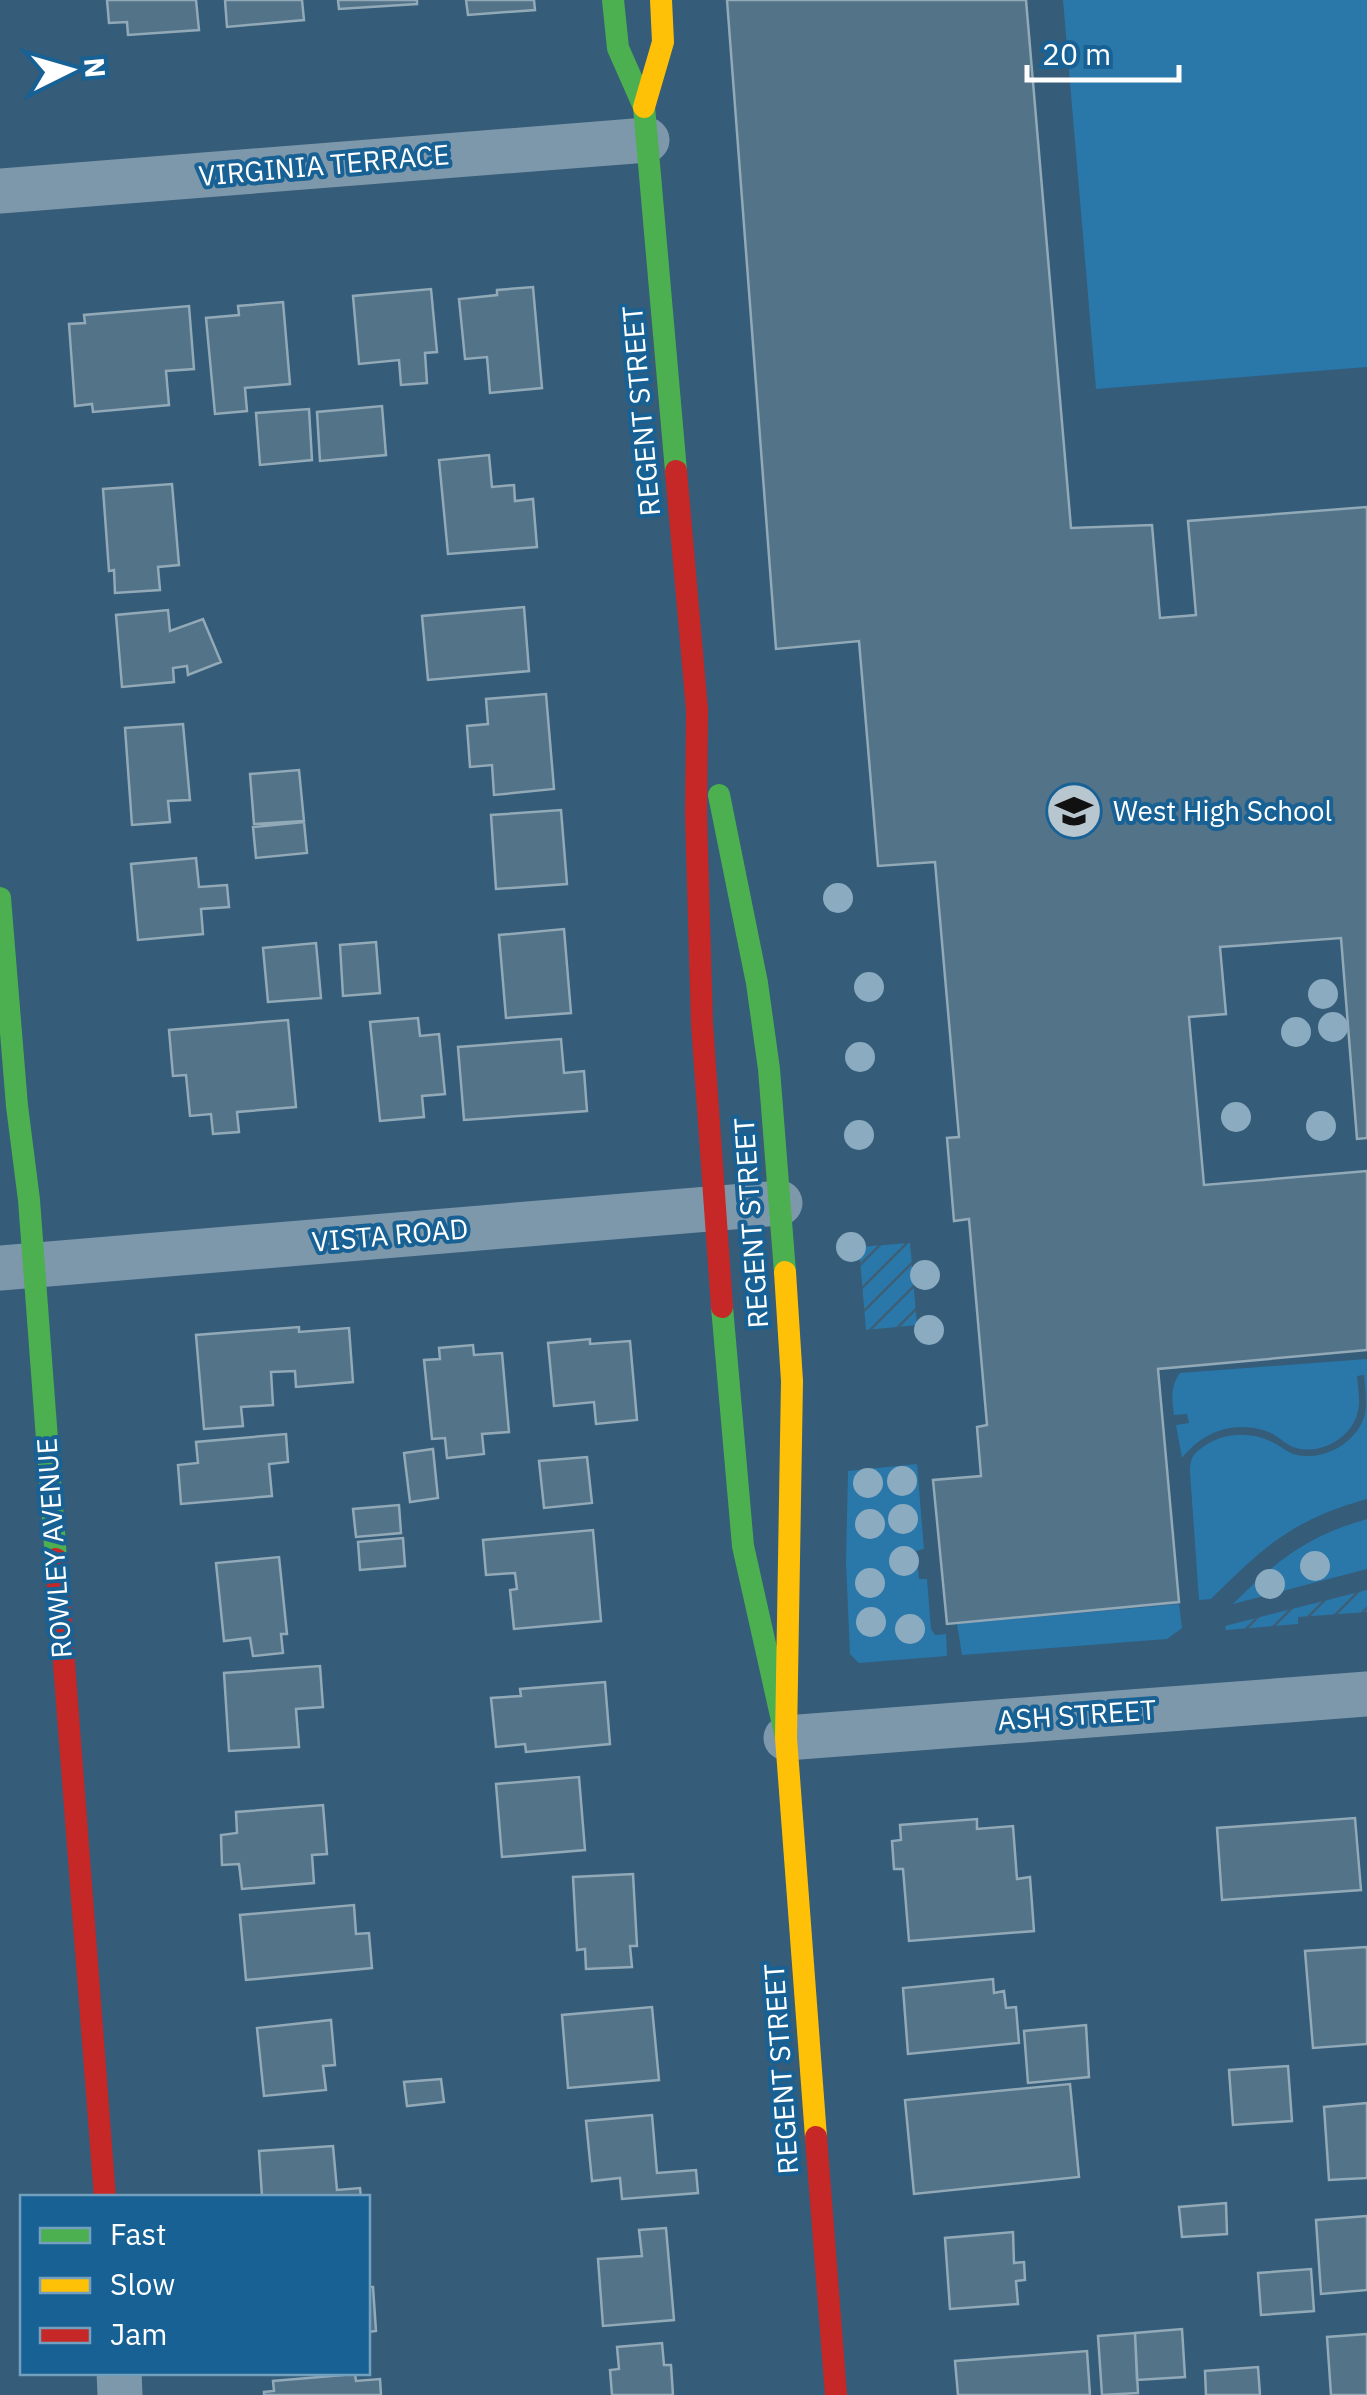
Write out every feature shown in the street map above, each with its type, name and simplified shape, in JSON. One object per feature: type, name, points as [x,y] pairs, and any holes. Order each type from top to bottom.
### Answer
[{"type":"main road","name":"REGENT STREET","points":[[613,0],[618,48],[646,123],[697,710],[697,932],[743,1546],[786,1738]]},
{"type":"main road","name":"REGENT STREET","points":[[646,123],[662,42],[661,0]]},
{"type":"main road","name":"REGENT STREET","points":[[697,710],[720,799],[757,983],[769,1069],[792,1380],[786,1738],[836,2395]]},
{"type":"main road","name":"ROWLEY AVENUE","points":[[0,898],[17,1266],[105,2195]]},
{"type":"street","name":"VIRGINIA TERRACE","points":[[0,191],[646,123]]},
{"type":"street","name":"VISTA ROAD","points":[[17,1266],[780,1203]]},
{"type":"street","name":"ASH STREET","points":[[786,1738],[1367,1694]]},
{"type":"shaded area","points":[[1063,0],[1367,0],[1367,367],[1096,389]]},
{"type":"shaded area","points":[[910,1243],[917,1325],[866,1330],[859,1247]]},
{"type":"shaded area","points":[[1367,1359],[1367,1499],[1299,1526],[1264,1550],[1211,1599],[1199,1600],[1190,1472],[1194,1455],[1218,1439],[1244,1435],[1262,1438],[1297,1455],[1329,1452],[1348,1441],[1361,1424],[1366,1409],[1364,1375],[1357,1376],[1359,1406],[1353,1424],[1331,1444],[1303,1449],[1270,1432],[1231,1428],[1199,1441],[1182,1458],[1176,1425],[1189,1423],[1187,1414],[1174,1415],[1172,1398],[1180,1373]]},
{"type":"shaded area","points":[[917,1464],[924,1549],[916,1551],[919,1579],[927,1579],[931,1629],[935,1635],[946,1634],[947,1656],[859,1663],[850,1654],[846,1563],[848,1471]]},
{"type":"shaded area","points":[[1367,1519],[1367,1569],[1233,1604],[1294,1552],[1327,1533]]},
{"type":"shaded area","points":[[1367,1590],[1367,1612],[1298,1617],[1298,1624],[1226,1630],[1225,1626]]},
{"type":"shaded area","points":[[1179,1604],[1182,1628],[1167,1639],[962,1655],[957,1624]]},
{"type":"building","points":[[107,0],[196,0],[199,30],[128,35],[127,22],[109,23]]},
{"type":"building","points":[[225,0],[302,0],[304,20],[227,27]]},
{"type":"building","points":[[338,0],[417,0],[417,4],[339,9]]},
{"type":"building","points":[[466,0],[534,0],[535,10],[468,15]]},
{"type":"building","name":"West High School","points":[[727,0],[1026,0],[1071,528],[1152,525],[1160,618],[1196,615],[1188,521],[1367,507],[1367,1138],[1357,1139],[1341,938],[1220,947],[1226,1014],[1189,1017],[1204,1185],[1367,1171],[1367,1350],[1158,1369],[1179,1602],[947,1624],[933,1480],[981,1476],[977,1427],[987,1425],[969,1219],[954,1221],[947,1138],[959,1137],[935,862],[878,866],[859,641],[776,649]]},
{"type":"building","points":[[533,287],[542,388],[490,393],[487,357],[465,359],[459,299]]},
{"type":"building","points":[[431,289],[437,352],[425,353],[427,383],[401,385],[399,360],[359,364],[353,296]]},
{"type":"building","points":[[283,302],[290,384],[245,388],[247,411],[215,414],[206,318],[239,315],[238,306]]},
{"type":"building","points":[[189,306],[194,369],[166,371],[169,405],[93,412],[92,404],[75,406],[69,324],[85,323],[84,315]]},
{"type":"building","points":[[382,406],[386,455],[320,461],[317,412]]},
{"type":"building","points":[[309,409],[312,460],[260,465],[256,413]]},
{"type":"building","points":[[489,455],[492,487],[514,485],[515,501],[533,499],[537,547],[448,554],[439,460]]},
{"type":"building","points":[[172,484],[179,565],[158,567],[160,590],[115,593],[114,570],[109,571],[103,489]]},
{"type":"building","points":[[524,607],[529,671],[428,680],[422,616]]},
{"type":"building","points":[[168,610],[170,631],[203,619],[221,662],[188,675],[187,666],[173,668],[174,682],[122,687],[116,615]]},
{"type":"building","points":[[546,694],[554,789],[494,795],[492,765],[470,767],[467,726],[488,724],[486,699]]},
{"type":"building","points":[[183,724],[190,800],[168,801],[170,822],[132,825],[125,728]]},
{"type":"building","points":[[299,770],[304,821],[254,824],[250,774]]},
{"type":"building","points":[[561,810],[567,884],[496,889],[491,815]]},
{"type":"building","points":[[304,822],[307,853],[256,858],[253,827]]},
{"type":"building","points":[[196,858],[199,887],[227,885],[229,907],[201,909],[203,934],[138,940],[131,864]]},
{"type":"building","points":[[564,929],[571,1013],[506,1018],[499,935]]},
{"type":"building","points":[[376,942],[380,993],[343,996],[340,945]]},
{"type":"building","points":[[316,943],[321,998],[268,1002],[263,948]]},
{"type":"building","points":[[418,1018],[420,1036],[439,1034],[445,1094],[422,1096],[424,1117],[380,1121],[370,1022]]},
{"type":"building","points":[[288,1020],[296,1107],[237,1112],[239,1132],[213,1134],[211,1114],[190,1116],[186,1075],[173,1076],[169,1030]]},
{"type":"building","points":[[561,1039],[564,1073],[584,1071],[587,1111],[464,1120],[458,1047]]},
{"type":"building","points":[[299,1327],[299,1332],[349,1328],[353,1382],[296,1387],[295,1371],[271,1372],[273,1405],[241,1407],[243,1426],[204,1429],[196,1335]]},
{"type":"building","points":[[590,1339],[590,1344],[630,1341],[637,1420],[596,1424],[594,1402],[554,1406],[548,1343]]},
{"type":"building","points":[[473,1345],[474,1355],[502,1353],[509,1432],[482,1434],[484,1454],[447,1458],[445,1438],[432,1439],[424,1360],[440,1359],[439,1348]]},
{"type":"building","points":[[286,1434],[288,1462],[269,1464],[272,1496],[181,1504],[178,1465],[198,1463],[196,1442]]},
{"type":"building","points":[[433,1449],[438,1498],[410,1502],[404,1453]]},
{"type":"building","points":[[587,1457],[592,1503],[544,1508],[539,1461]]},
{"type":"building","points":[[399,1505],[401,1533],[356,1537],[353,1509]]},
{"type":"building","points":[[593,1530],[601,1621],[514,1629],[510,1590],[517,1589],[515,1573],[486,1575],[483,1540]]},
{"type":"building","points":[[403,1538],[405,1566],[360,1570],[358,1542]]},
{"type":"building","points":[[279,1557],[287,1634],[281,1634],[283,1653],[253,1656],[250,1638],[224,1641],[216,1563]]},
{"type":"building","points":[[320,1666],[323,1707],[296,1709],[299,1747],[229,1751],[224,1673]]},
{"type":"building","points":[[605,1682],[610,1744],[526,1752],[525,1744],[496,1747],[491,1698],[521,1696],[520,1689]]},
{"type":"building","points":[[579,1777],[585,1850],[502,1857],[496,1784]]},
{"type":"building","points":[[323,1805],[327,1854],[312,1855],[314,1883],[242,1889],[239,1864],[222,1865],[221,1835],[237,1833],[236,1812]]},
{"type":"building","points":[[1355,1818],[1361,1890],[1222,1900],[1217,1828]]},
{"type":"building","points":[[977,1819],[977,1829],[1013,1826],[1017,1879],[1030,1877],[1034,1931],[909,1941],[903,1869],[894,1869],[892,1841],[901,1840],[900,1825]]},
{"type":"building","points":[[633,1874],[637,1946],[630,1946],[632,1967],[586,1969],[585,1949],[577,1950],[573,1877]]},
{"type":"building","points":[[354,1905],[356,1934],[369,1933],[372,1968],[246,1980],[240,1915]]},
{"type":"building","points":[[1367,1947],[1367,2044],[1313,2048],[1305,1951]]},
{"type":"building","points":[[993,1979],[994,1993],[1004,1991],[1006,2008],[1016,2007],[1019,2043],[908,2054],[903,1988]]},
{"type":"building","points":[[652,2007],[659,2080],[568,2088],[562,2015]]},
{"type":"building","points":[[331,2020],[335,2065],[323,2066],[326,2090],[264,2096],[257,2028]]},
{"type":"building","points":[[1086,2025],[1089,2077],[1028,2083],[1024,2031]]},
{"type":"building","points":[[1288,2066],[1292,2121],[1233,2125],[1229,2070]]},
{"type":"building","points":[[441,2079],[444,2102],[407,2106],[404,2082]]},
{"type":"building","points":[[1070,2084],[1079,2177],[914,2194],[905,2100]]},
{"type":"building","points":[[1367,2103],[1367,2178],[1329,2180],[1324,2107]]},
{"type":"building","points":[[652,2115],[657,2173],[696,2170],[698,2193],[622,2199],[620,2178],[592,2181],[586,2121]]},
{"type":"building","points":[[333,2146],[337,2190],[360,2188],[361,2195],[262,2195],[259,2151]]},
{"type":"building","points":[[1226,2203],[1227,2234],[1182,2237],[1179,2207]]},
{"type":"building","points":[[1367,2216],[1367,2290],[1321,2294],[1316,2220]]},
{"type":"building","points":[[666,2228],[674,2320],[603,2326],[598,2259],[642,2256],[639,2230]]},
{"type":"building","points":[[1013,2232],[1014,2263],[1024,2262],[1025,2280],[1016,2281],[1018,2304],[950,2309],[945,2238]]},
{"type":"building","points":[[1311,2269],[1314,2311],[1261,2315],[1258,2273]]},
{"type":"building","points":[[370,2287],[373,2287],[376,2331],[370,2332]]},
{"type":"building","points":[[1182,2329],[1185,2377],[1137,2380],[1135,2333]]},
{"type":"building","points":[[1135,2333],[1138,2393],[1102,2395],[1098,2336]]},
{"type":"building","points":[[1367,2334],[1367,2395],[1331,2395],[1327,2337]]},
{"type":"building","points":[[662,2343],[664,2365],[671,2365],[673,2395],[612,2395],[610,2370],[619,2369],[617,2347]]},
{"type":"building","points":[[1087,2351],[1090,2395],[958,2395],[955,2361]]},
{"type":"building","points":[[1258,2367],[1260,2395],[1206,2395],[1205,2371]]},
{"type":"building","points":[[355,2375],[356,2381],[380,2379],[381,2395],[264,2395],[274,2391],[273,2381]]},
{"type":"traffic: fast","points":[[613,0],[618,48],[644,107],[676,471]]},
{"type":"traffic: fast","points":[[719,795],[757,983],[769,1069],[785,1272]]},
{"type":"traffic: fast","points":[[0,898],[29,1200],[56,1559]]},
{"type":"traffic: fast","points":[[722,1307],[743,1546],[786,1738]]},
{"type":"traffic: slow","points":[[644,107],[663,42],[661,0]]},
{"type":"traffic: slow","points":[[785,1272],[792,1381],[786,1738],[816,2137]]},
{"type":"traffic: jam","points":[[676,471],[697,710],[702,1024],[722,1307]]},
{"type":"traffic: jam","points":[[56,1559],[105,2195]]},
{"type":"traffic: jam","points":[[816,2137],[836,2395]]},
{"type":"place","name":"West High School","points":[[1074,811]]}]
